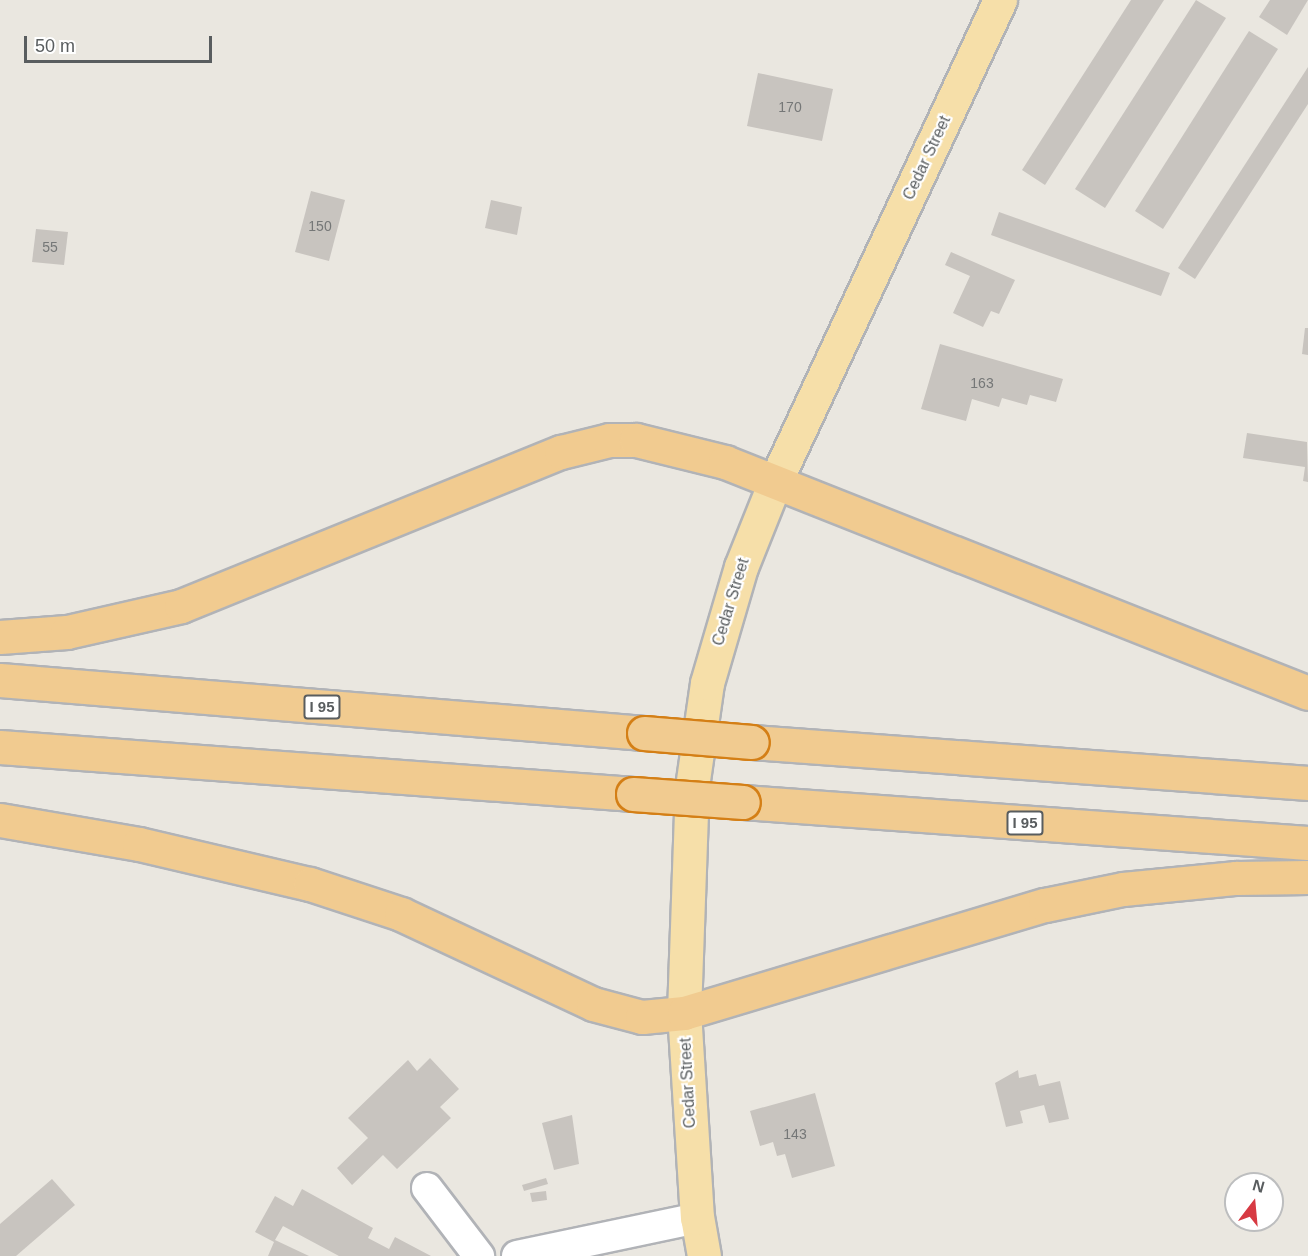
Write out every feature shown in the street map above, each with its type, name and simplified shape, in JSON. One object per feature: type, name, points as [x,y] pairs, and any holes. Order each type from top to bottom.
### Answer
[{"type":"highway","points":[[0,637],[67,632],[181,606],[581,444],[636,440],[668,446],[775,482],[1308,693]]},
{"type":"highway","name":"I 95","points":[[0,680],[752,742],[1308,783]]},
{"type":"highway","name":"I 95","points":[[0,747],[1308,843]]},
{"type":"highway","points":[[0,820],[150,846],[310,884],[401,914],[613,1012],[642,1017],[684,1013],[1045,905],[1122,889],[1308,877]]},
{"type":"main road","name":"Cedar Street","points":[[704,1256],[697,1218],[684,1013],[692,787],[707,683],[741,567],[775,482],[1000,0]]},
{"type":"street","points":[[427,1188],[479,1256]]},
{"type":"street","points":[[517,1256],[697,1218]]},
{"type":"building","points":[[1131,0],[1164,0],[1045,185],[1022,170]]},
{"type":"building","points":[[1196,0],[1226,18],[1105,208],[1075,189]]},
{"type":"building","points":[[1270,0],[1308,0],[1287,35],[1259,17]]},
{"type":"building","points":[[1249,31],[1278,49],[1163,229],[1135,211]]},
{"type":"building","points":[[1308,67],[1308,104],[1195,279],[1178,268]]},
{"type":"building","points":[[758,73],[833,89],[822,141],[747,126]]},
{"type":"building","points":[[311,191],[345,200],[329,261],[295,252]]},
{"type":"building","points":[[491,200],[522,207],[517,235],[485,228]]},
{"type":"building","points":[[999,212],[1170,273],[1161,296],[991,235]]},
{"type":"building","points":[[36,229],[68,232],[64,265],[32,262]]},
{"type":"building","points":[[951,252],[1015,280],[999,314],[991,311],[983,327],[953,313],[970,276],[945,265]]},
{"type":"building","points":[[1305,328],[1308,328],[1308,355],[1302,354]]},
{"type":"building","points":[[940,344],[1063,379],[1056,402],[1030,395],[1027,405],[1002,398],[999,407],[972,399],[966,421],[921,409]]},
{"type":"building","points":[[1247,433],[1307,442],[1308,482],[1303,481],[1305,467],[1243,458]]},
{"type":"building","points":[[430,1058],[459,1089],[440,1107],[451,1118],[397,1169],[383,1155],[352,1185],[337,1168],[368,1138],[348,1118],[408,1060],[417,1071]]},
{"type":"building","points":[[1018,1070],[1019,1078],[1036,1074],[1039,1086],[1060,1081],[1069,1119],[1049,1123],[1044,1105],[1020,1111],[1023,1123],[1006,1127],[995,1083]]},
{"type":"building","points":[[815,1093],[835,1166],[792,1178],[785,1154],[777,1156],[773,1142],[760,1146],[750,1111]]},
{"type":"building","points":[[572,1115],[579,1164],[554,1170],[542,1123]]},
{"type":"building","points":[[546,1178],[548,1184],[524,1191],[522,1185]]},
{"type":"building","points":[[52,1179],[75,1205],[16,1256],[0,1256],[0,1224]]},
{"type":"building","points":[[302,1189],[373,1228],[368,1238],[389,1249],[395,1237],[431,1256],[339,1256],[283,1226],[275,1240],[309,1256],[268,1256],[274,1242],[255,1232],[275,1196],[293,1206]]},
{"type":"building","points":[[546,1191],[547,1200],[532,1202],[530,1193]]}]
